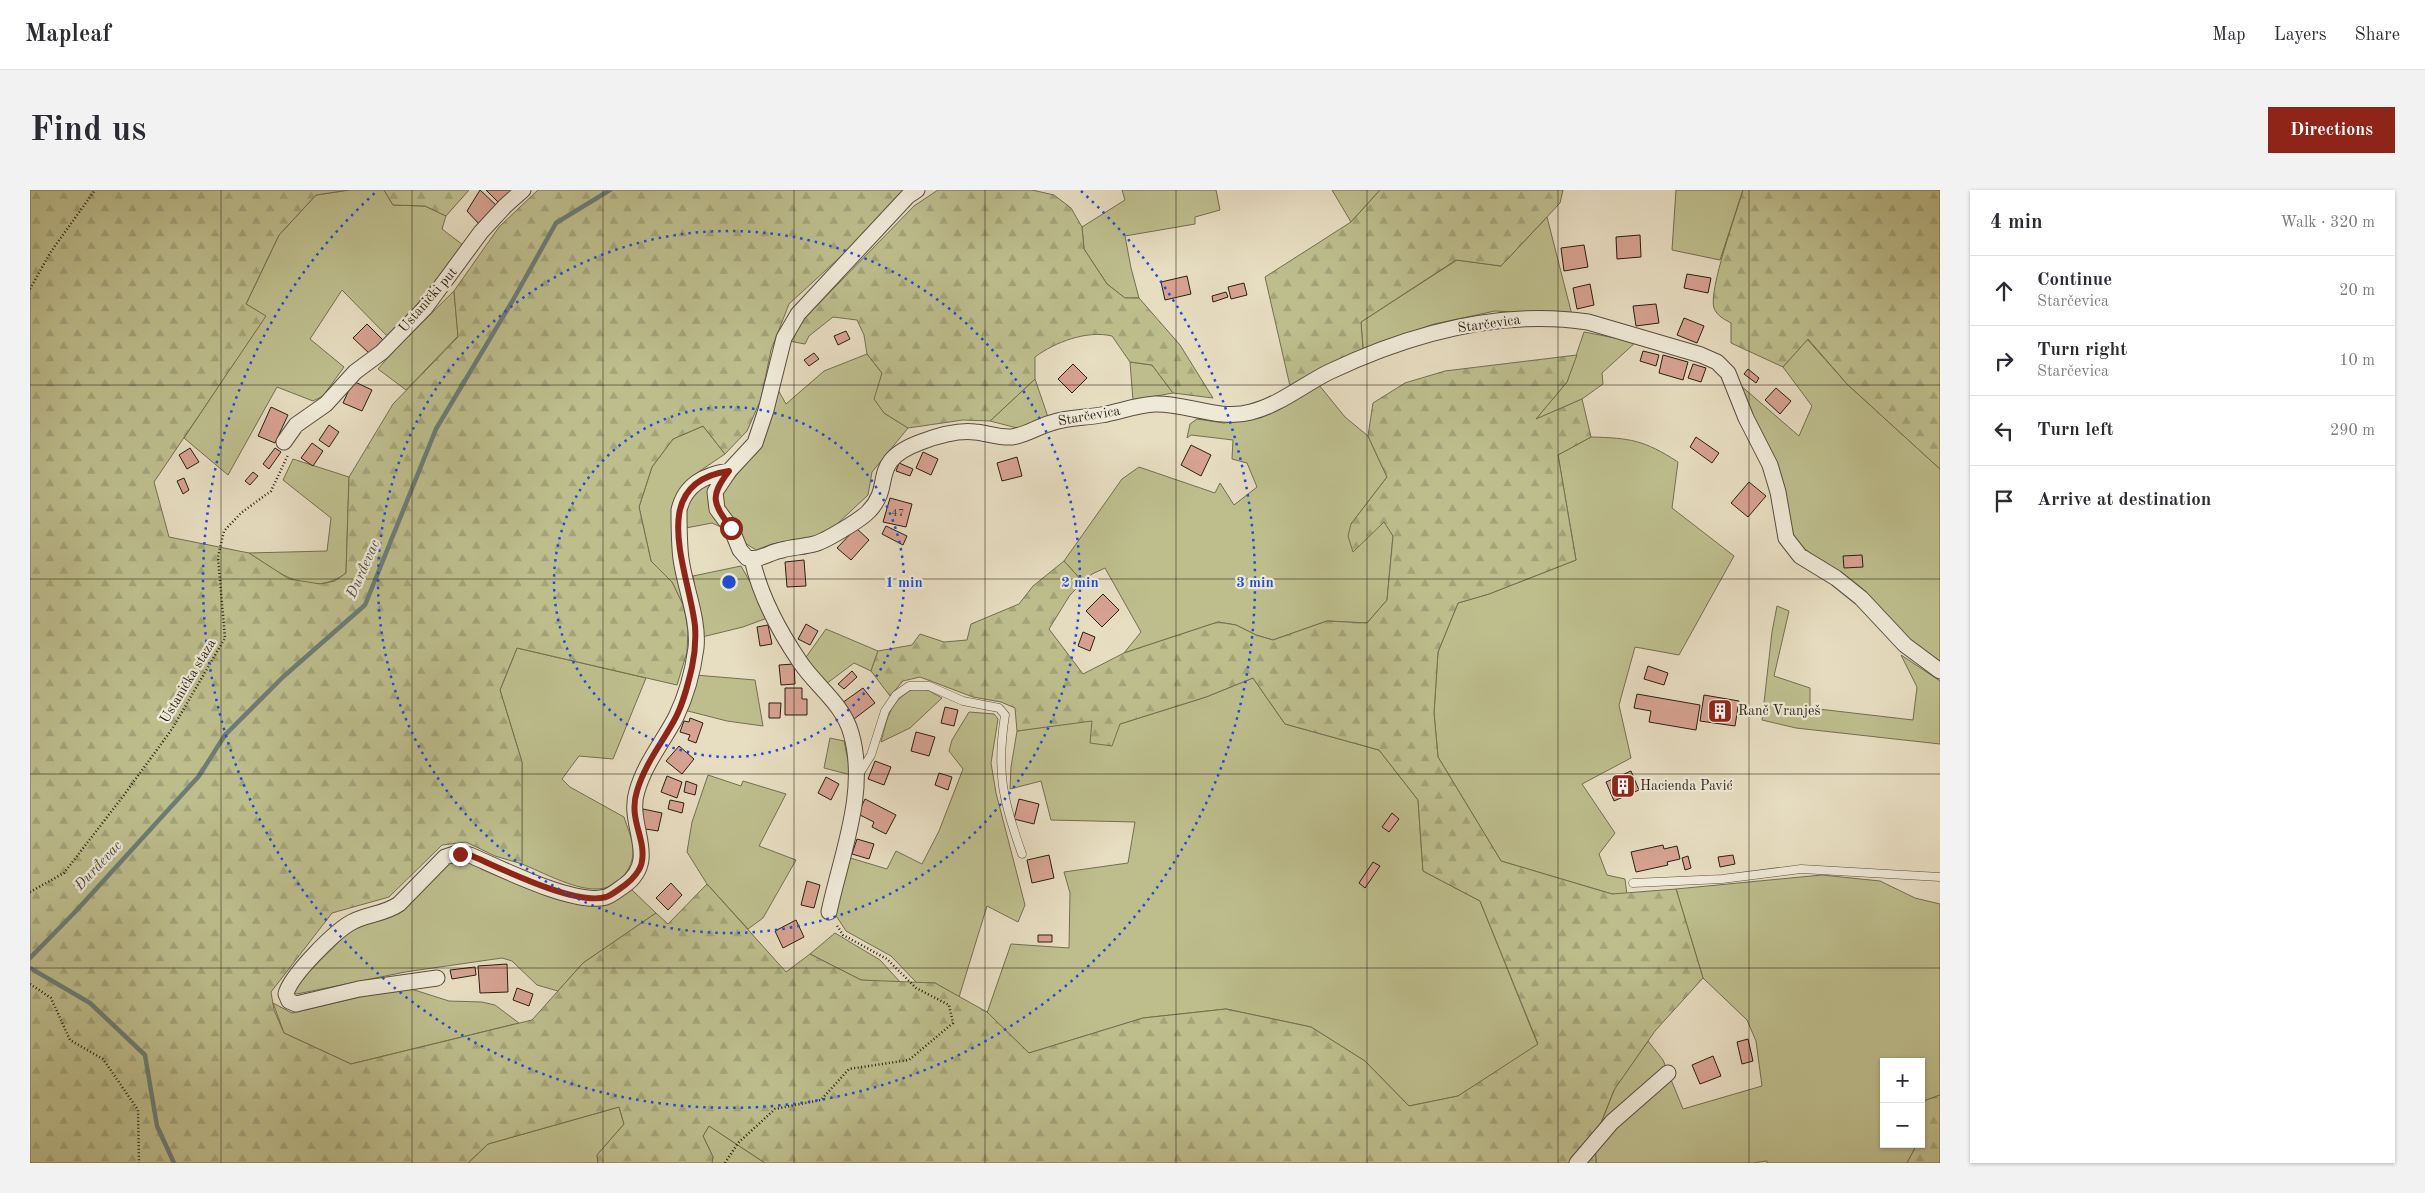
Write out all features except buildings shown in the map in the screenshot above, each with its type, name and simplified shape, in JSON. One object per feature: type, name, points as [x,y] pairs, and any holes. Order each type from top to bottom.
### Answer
[{"type":"street","name":"Ustanički put","points":[[287,447],[296,425],[326,404],[355,372],[382,352],[425,308],[482,232],[505,206],[523,190]]},
{"type":"street","points":[[829,912],[854,810],[856,771],[854,746],[846,719],[800,663],[772,614],[756,579],[752,559],[747,558],[740,550],[731,528],[715,503],[717,486],[754,443],[766,410],[784,338],[798,314],[908,196],[917,190]]},
{"type":"street","name":"Starčevica","points":[[752,559],[762,558],[779,550],[823,541],[868,512],[878,494],[884,470],[889,461],[898,453],[912,446],[942,435],[973,431],[1000,437],[1011,437],[1025,434],[1052,422],[1098,416],[1156,404],[1227,414],[1249,413],[1266,407],[1329,372],[1428,334],[1509,319],[1588,322],[1701,355],[1717,362],[1728,372],[1746,418],[1770,465],[1778,492],[1786,538],[1800,556],[1842,583],[1861,598],[1905,645],[1940,671]]},
{"type":"street","points":[[437,978],[359,989],[296,1004],[289,1001],[286,994],[290,982],[339,930],[352,922],[392,909],[445,857],[470,855],[565,893],[591,899],[607,897],[631,881],[642,864],[643,854],[633,811],[636,791],[650,760],[676,718],[685,695],[696,647],[694,624],[681,558],[679,510],[684,494],[694,483],[714,473],[729,471]]},
{"type":"street","points":[[1577,1163],[1612,1122],[1668,1073]]},
{"type":"lane","points":[[856,771],[860,771],[867,764],[885,711],[896,695],[909,686],[929,686],[963,701],[999,708],[1005,716],[1000,762],[1003,798],[1022,854]]},
{"type":"lane","points":[[1633,883],[1722,879],[1800,869],[1940,877]]},
{"type":"path","points":[[30,289],[50,254],[95,190]]},
{"type":"path","name":"Ustanička staza","points":[[30,892],[64,873],[124,796],[177,720],[225,638],[218,558],[224,531],[242,513],[271,490],[287,447]]},
{"type":"path","points":[[725,1163],[738,1144],[775,1109],[821,1100],[849,1069],[909,1060],[953,1023],[949,1005],[916,988],[887,959],[843,935],[829,912]]},
{"type":"path","points":[[30,984],[51,998],[70,1040],[103,1059],[138,1110],[139,1163]]},
{"type":"green space","points":[[30,190],[349,190],[316,195],[279,235],[246,304],[266,316],[154,482],[169,537],[249,553],[289,579],[320,584],[335,581],[346,573],[349,477],[393,404],[458,337],[454,291],[499,227],[538,190],[905,190],[850,248],[789,304],[771,350],[761,399],[747,431],[725,454],[703,426],[673,439],[652,467],[639,507],[651,561],[672,582],[684,607],[688,630],[687,652],[677,685],[517,648],[500,690],[522,762],[522,864],[495,856],[466,842],[442,845],[389,897],[332,913],[271,992],[274,1010],[284,1033],[351,1064],[532,1020],[583,963],[656,913],[668,924],[707,884],[786,972],[810,954],[861,980],[935,983],[987,1012],[1029,1053],[1143,1018],[1226,1009],[1311,1027],[1365,1061],[1409,1106],[1458,1096],[1538,1044],[1480,901],[1423,871],[1418,800],[1379,750],[1285,724],[1253,678],[1206,697],[1120,724],[1112,746],[1090,743],[1092,721],[1017,731],[1015,708],[1001,702],[973,697],[920,677],[903,681],[890,696],[871,671],[878,651],[912,645],[920,634],[944,642],[967,640],[971,624],[1019,604],[1033,586],[1064,561],[1083,582],[1070,595],[1049,629],[1083,674],[1124,653],[1218,622],[1236,625],[1256,635],[1273,640],[1327,621],[1367,623],[1387,600],[1393,536],[1384,522],[1353,552],[1348,536],[1351,524],[1387,477],[1368,436],[1373,403],[1405,383],[1445,371],[1577,355],[1567,382],[1536,419],[1582,399],[1591,437],[1558,455],[1576,560],[1489,594],[1458,603],[1438,652],[1434,713],[1438,757],[1501,861],[1612,894],[1676,889],[1703,978],[1655,1031],[1614,1090],[1595,1138],[1596,1163],[765,1163],[709,1126],[703,1136],[713,1157],[712,1163],[598,1163],[597,1155],[624,1124],[619,1107],[488,1144],[468,1163],[30,1163]]},
{"type":"green space","points":[[349,190],[384,190],[393,205],[425,206],[446,216],[442,229],[463,245],[390,339],[342,290],[310,339],[344,367],[323,396],[313,401],[277,387],[228,475],[184,438],[265,316],[246,304],[279,235],[316,195]]},
{"type":"green space","points":[[384,190],[469,190],[446,216],[425,206],[393,205]]},
{"type":"green space","points":[[938,190],[1032,190],[1054,195],[1071,208],[1082,227],[1084,249],[1107,284],[1125,298],[1139,298],[1180,345],[1213,398],[1173,393],[1152,365],[1130,362],[1112,336],[1092,335],[1062,342],[1035,357],[1035,379],[990,421],[963,420],[908,428],[884,413],[874,399],[882,373],[867,354],[864,335],[857,320],[833,317],[809,336],[805,344],[789,341],[799,324],[914,206]]},
{"type":"green space","points":[[1122,190],[1216,190],[1220,210],[1195,217],[1195,224],[1125,236],[1139,298],[1125,298],[1107,284],[1084,249],[1082,227],[1125,200]]},
{"type":"green space","points":[[1332,190],[1380,190],[1351,222]]},
{"type":"green space","points":[[1380,190],[1563,190],[1560,203],[1501,266],[1456,260],[1361,322],[1363,349],[1290,386],[1265,277],[1351,222]]},
{"type":"green space","points":[[1676,190],[1743,190],[1720,260],[1672,250]]},
{"type":"green space","points":[[1743,190],[1940,190],[1940,469],[1847,384],[1808,339],[1783,367],[1731,343],[1731,323],[1717,313],[1714,308],[1713,299],[1719,269]]},
{"type":"green space","points":[[1547,217],[1572,315],[1495,311],[1434,324],[1363,349],[1361,322],[1457,260],[1501,266]]},
{"type":"green space","points":[[454,291],[458,336],[406,390],[378,369],[397,347]]},
{"type":"green space","points":[[1584,332],[1636,342],[1602,373],[1603,384],[1582,399],[1535,420],[1567,382]]},
{"type":"green space","points":[[1807,339],[1847,384],[1940,469],[1940,662],[1905,637],[1849,580],[1806,550],[1796,540],[1790,527],[1740,385],[1799,436],[1812,406],[1783,367]]},
{"type":"green space","points":[[867,354],[882,373],[884,413],[908,428],[872,472],[868,495],[836,525],[817,536],[772,544],[756,550],[745,543],[722,505],[724,491],[757,449],[777,388],[786,404],[824,371]]},
{"type":"green space","points":[[1130,362],[1152,365],[1173,393],[1133,400]]},
{"type":"green space","points":[[1035,379],[1048,417],[1021,429],[990,421]]},
{"type":"green space","points":[[1319,385],[1345,417],[1368,436],[1387,477],[1351,524],[1385,521],[1393,536],[1387,600],[1367,623],[1327,621],[1273,640],[1256,635],[1236,625],[1218,622],[1124,653],[1141,632],[1105,568],[1092,574],[1083,582],[1064,561],[1122,479],[1139,467],[1215,493],[1220,483],[1234,505],[1257,487],[1247,463],[1232,459],[1233,440],[1191,435],[1187,438],[1190,424],[1197,419],[1224,423],[1241,421]]},
{"type":"green space","points":[[703,426],[725,454],[691,477],[681,490],[684,607],[672,582],[651,561],[639,507],[652,467],[673,439]]},
{"type":"green space","points":[[1591,437],[1616,438],[1636,442],[1656,449],[1678,462],[1672,508],[1734,556],[1679,655],[1635,647],[1619,705],[1631,758],[1582,784],[1615,833],[1599,854],[1607,875],[1625,879],[1627,895],[1612,894],[1501,861],[1438,757],[1434,713],[1438,652],[1458,603],[1489,594],[1576,560],[1558,455]]},
{"type":"green space","points":[[293,459],[349,477],[346,573],[320,584],[296,580],[284,575],[249,553],[327,551],[331,518],[283,480]]},
{"type":"green space","points":[[709,482],[712,485],[723,528],[712,523],[686,528],[688,506],[692,497]]},
{"type":"green space","points":[[741,566],[770,617],[743,627],[702,637],[693,576]]},
{"type":"green space","points":[[1777,606],[1789,611],[1774,676],[1810,688],[1810,708],[1913,720],[1917,687],[1901,655],[1940,681],[1940,744],[1796,728],[1762,720],[1772,632]]},
{"type":"green space","points":[[826,629],[878,651],[871,671],[854,663],[826,684],[804,660]]},
{"type":"green space","points":[[517,648],[646,678],[613,759],[579,756],[562,779],[570,787],[624,817],[632,842],[633,857],[627,871],[617,882],[610,886],[595,889],[577,886],[522,864],[522,762],[500,690]]},
{"type":"green space","points":[[695,675],[755,680],[763,726],[727,721],[684,710]]},
{"type":"green space","points":[[1253,678],[1285,724],[1379,750],[1418,800],[1423,871],[1480,901],[1538,1045],[1458,1096],[1409,1106],[1365,1061],[1311,1027],[1226,1009],[1143,1018],[1029,1053],[987,1013],[1011,944],[1069,948],[1070,893],[1064,872],[1128,863],[1135,822],[1051,820],[1041,781],[1010,789],[1011,767],[1017,731],[1092,720],[1120,724],[1206,697]]},
{"type":"green space","points":[[916,687],[924,688],[942,698],[910,728],[881,742],[888,716],[895,703]]},
{"type":"green space","points":[[969,712],[994,714],[998,719],[991,763],[996,793],[1025,905],[1018,922],[987,906],[959,997],[935,983],[917,983],[891,956],[846,931],[833,911],[847,857],[887,869],[896,851],[922,864],[939,831],[963,769],[949,751],[952,740]]},
{"type":"green space","points":[[830,738],[844,741],[851,775],[824,768]]},
{"type":"green space","points":[[708,775],[741,786],[743,781],[786,794],[759,846],[796,860],[763,918],[748,929],[707,884],[687,852],[692,822]]},
{"type":"green space","points":[[472,860],[610,902],[631,889],[656,913],[583,963],[558,991],[537,985],[512,961],[502,958],[405,972],[297,994],[292,992],[299,981],[351,930],[385,916],[400,913],[447,865],[453,862]]},
{"type":"green space","points":[[1822,875],[1880,881],[1915,898],[1940,904],[1940,1095],[1925,1101],[1925,1058],[1880,1058],[1880,1148],[1915,1148],[1907,1163],[1767,1163],[1767,1161],[1753,1163],[1596,1163],[1595,1138],[1615,1088],[1648,1041],[1663,1060],[1683,1109],[1762,1086],[1756,1041],[1747,1020],[1703,978],[1676,889]]},
{"type":"green space","points":[[835,933],[880,960],[901,983],[861,980],[810,954]]},
{"type":"green space","points":[[408,988],[449,1001],[482,1002],[495,1005],[519,1023],[351,1064],[284,1033],[273,1003],[292,1013],[368,995]]},
{"type":"green space","points":[[1940,1095],[1940,1163],[1907,1163],[1915,1148],[1925,1148],[1925,1101]]},
{"type":"green space","points":[[619,1107],[624,1124],[597,1155],[598,1163],[468,1163],[488,1144]]},
{"type":"green space","points":[[709,1126],[765,1163],[712,1163],[713,1157],[703,1136]]},
{"type":"waterway","name":"Đurđevac","points":[[30,958],[76,911],[199,776],[225,735],[283,677],[365,605],[436,429],[513,300],[556,223],[610,190]]},
{"type":"waterway","points":[[30,968],[90,1003],[145,1055],[157,1126],[174,1163]]},
{"type":"place","name":"Ranč Vranješ","points":[[1720,711]]},
{"type":"place","name":"Hacienda Pavić","points":[[1623,786]]},
{"type":"route","points":[[460,854],[470,855],[565,893],[591,899],[607,897],[631,881],[642,864],[643,854],[633,811],[636,791],[650,760],[676,718],[685,695],[696,647],[694,624],[681,558],[679,510],[684,494],[694,483],[714,473],[729,471],[717,486],[714,498],[717,509],[731,528]]}]
